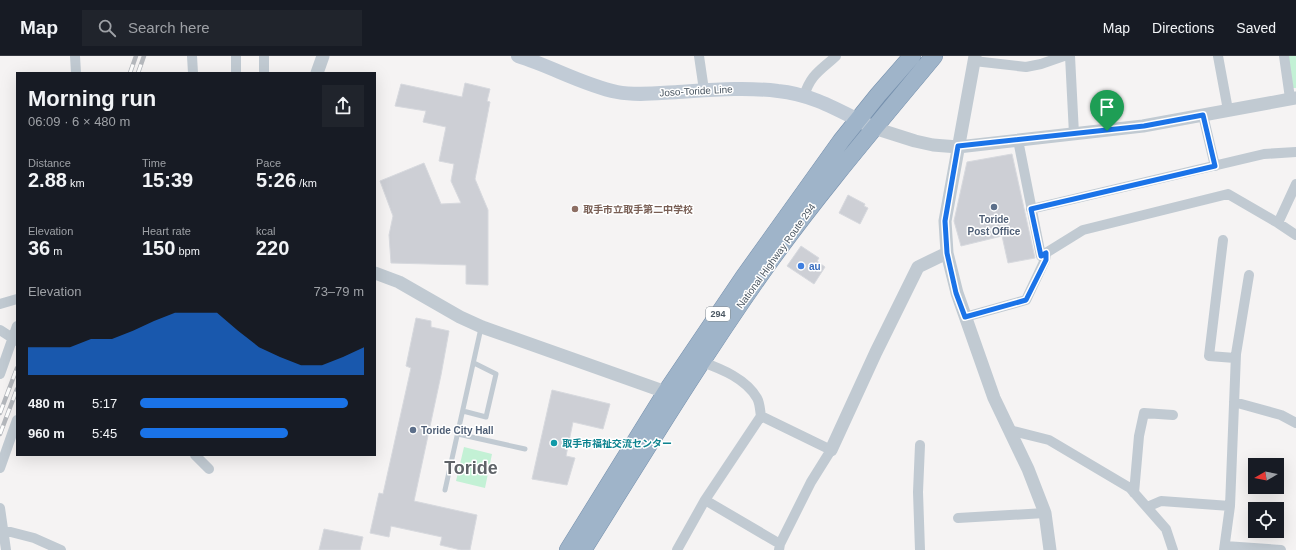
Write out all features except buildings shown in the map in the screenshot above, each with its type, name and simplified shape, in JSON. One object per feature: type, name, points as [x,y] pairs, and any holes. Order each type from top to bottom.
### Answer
[{"type":"highway","name":"National Highway Route 294","points":[[583,550],[672,394],[743,278],[834,150],[912,56]]},
{"type":"highway","name":"National Highway Route 294","points":[[568,550],[672,394],[702,362],[765,268],[838,172],[934,56]]},
{"type":"main road","name":"Joso-Toride Line","points":[[518,56],[545,65],[597,87],[618,92],[638,94],[704,90],[756,89],[804,96],[833,107],[874,128]]},
{"type":"street","points":[[74,56],[76,72]]},
{"type":"street","points":[[192,56],[193,72]]},
{"type":"street","points":[[236,56],[236,72]]},
{"type":"street","points":[[264,56],[264,72]]},
{"type":"street","points":[[317,72],[323,56]]},
{"type":"street","points":[[699,56],[704,90]]},
{"type":"street","points":[[804,96],[813,76],[836,56]]},
{"type":"street","points":[[1050,550],[1045,513],[1028,469],[994,398],[956,293],[947,253],[945,221],[974,58],[1026,67],[1041,64],[1064,56]]},
{"type":"street","points":[[1070,56],[1074,134]]},
{"type":"street","points":[[1218,56],[1228,110]]},
{"type":"street","points":[[874,128],[915,141],[934,145],[958,146],[1144,126],[1293,98],[1284,56]]},
{"type":"street","points":[[1203,115],[1215,166]]},
{"type":"street","points":[[1018,140],[1041,256],[1083,230],[1228,194],[1296,235]]},
{"type":"street","points":[[1031,209],[1264,154],[1296,152]]},
{"type":"street","points":[[1278,223],[1296,184]]},
{"type":"street","points":[[1223,240],[1209,356],[1236,358]]},
{"type":"street","points":[[705,500],[779,547],[811,482],[831,450],[876,352],[918,267],[947,253]]},
{"type":"street","points":[[965,317],[1026,300],[1046,260],[1046,253]]},
{"type":"street","points":[[376,273],[399,282],[460,317],[482,327],[672,394]]},
{"type":"street","points":[[1249,275],[1236,358],[1230,506],[1224,548],[1281,550]]},
{"type":"street","points":[[0,304],[16,299]]},
{"type":"street","points":[[0,330],[15,340],[0,374]]},
{"type":"street","points":[[677,550],[705,500],[761,416],[758,399],[748,386],[719,368],[702,362]]},
{"type":"street","points":[[1234,402],[1281,415],[1296,423]]},
{"type":"street","points":[[1134,493],[1139,436],[1144,413],[1173,415]]},
{"type":"street","points":[[761,416],[831,450]]},
{"type":"street","points":[[0,468],[16,423]]},
{"type":"street","points":[[1009,430],[1049,440],[1130,488],[1166,529],[1173,550]]},
{"type":"street","points":[[920,445],[918,492],[920,550]]},
{"type":"street","points":[[196,456],[209,469]]},
{"type":"street","points":[[1146,507],[1161,502],[1230,506]]},
{"type":"street","points":[[0,508],[6,550]]},
{"type":"street","points":[[958,518],[1045,513]]},
{"type":"street","points":[[3,530],[34,538],[61,550]]},
{"type":"lane","points":[[445,490],[482,327]]},
{"type":"lane","points":[[463,411],[486,417],[496,374],[474,363]]},
{"type":"lane","points":[[458,434],[524,449]]},
{"type":"green space","points":[[1288,56],[1296,56],[1296,88],[1293,88]]},
{"type":"green space","points":[[464,447],[492,454],[485,488],[456,481]]},
{"type":"railway","points":[[130,72],[136,56]]},
{"type":"railway","points":[[138,72],[144,56]]},
{"type":"railway","points":[[0,413],[16,371]]},
{"type":"railway","points":[[0,434],[16,392]]},
{"type":"place","name":"Toride Post Office","points":[[994,207]]},
{"type":"place","name":"取手市立取手第二中学校","points":[[575,209]]},
{"type":"place","name":"au","points":[[801,266]]},
{"type":"place","name":"Toride City Hall","points":[[413,430]]},
{"type":"place","name":"取手市福祉交流センター","points":[[554,443]]},
{"type":"district","name":"Toride","points":[[471,468]]},
{"type":"route","points":[[1203,115],[1215,166],[1031,209],[1041,256],[1046,253],[1046,260],[1026,300],[965,317],[956,293],[947,253],[945,221],[958,146],[1107,131],[1203,115]]}]
